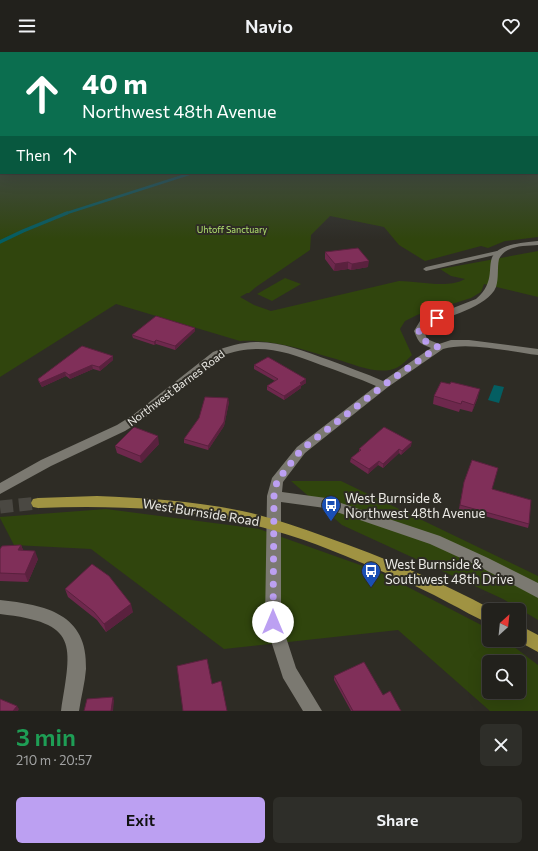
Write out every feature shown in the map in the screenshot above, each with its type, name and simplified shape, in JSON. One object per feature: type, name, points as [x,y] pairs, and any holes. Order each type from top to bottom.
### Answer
[{"type":"main road","name":"West Burnside Road","points":[[38,503],[106,501],[156,504],[239,516],[273,524],[378,562],[416,578],[482,612]]},
{"type":"main road","points":[[526,637],[538,644]]},
{"type":"street","points":[[438,347],[423,340],[419,331],[423,323],[479,301],[487,296],[494,283],[494,258],[497,252],[505,248],[538,243]]},
{"type":"street","points":[[313,711],[289,672],[273,622],[273,524],[274,496],[277,481],[301,450],[384,385],[438,347],[451,343],[469,343],[538,352]]},
{"type":"street","name":"Northwest Barnes Road","points":[[0,489],[46,463],[121,428],[137,418],[217,354],[228,349],[254,345],[280,347],[300,352],[384,385]]},
{"type":"street","points":[[274,496],[326,503],[435,540],[483,562],[538,591]]},
{"type":"street","points":[[0,607],[32,610],[48,615],[59,621],[69,630],[75,647],[77,665],[70,711]]},
{"type":"lane","points":[[426,269],[497,252]]},
{"type":"green space","name":"Uhtoff Sanctuary","points":[[0,178],[538,178],[538,237],[505,241],[488,248],[481,246],[425,261],[399,245],[384,227],[330,216],[311,235],[310,250],[249,293],[240,297],[254,305],[271,311],[399,281],[450,284],[465,279],[451,276],[440,269],[538,251],[538,297],[484,284],[481,292],[471,298],[417,315],[405,321],[400,329],[412,355],[397,368],[383,371],[363,368],[313,352],[277,343],[240,341],[116,304],[0,377]]},
{"type":"green space","points":[[285,278],[301,284],[272,301],[257,294]]},
{"type":"green space","points":[[291,481],[341,481],[538,576],[538,620],[526,613],[526,603],[510,603],[342,525]]},
{"type":"green space","points":[[106,509],[259,529],[377,571],[482,625],[482,647],[514,647],[525,655],[482,655],[482,699],[526,699],[526,656],[538,665],[538,711],[490,711],[398,630],[224,649],[91,549],[14,545],[0,518]]},
{"type":"water","points":[[494,385],[504,387],[499,403],[488,400]]},
{"type":"building","points":[[358,248],[369,261],[352,264],[348,262],[335,264],[325,252]]},
{"type":"building","points":[[156,316],[195,328],[175,346],[156,340],[154,342],[132,335]]},
{"type":"building","points":[[82,346],[113,356],[99,367],[92,365],[69,375],[65,372],[40,383],[38,379]]},
{"type":"building","points":[[268,357],[306,379],[300,383],[302,384],[284,396],[267,386],[278,379],[254,365]]},
{"type":"building","points":[[441,382],[450,384],[451,382],[480,389],[474,405],[462,401],[461,404],[434,396]]},
{"type":"building","points":[[205,397],[228,398],[224,422],[208,446],[184,439],[199,418]]},
{"type":"building","points":[[134,427],[158,436],[140,456],[115,446]]},
{"type":"building","points":[[384,427],[412,442],[402,451],[399,449],[383,464],[379,461],[369,469],[351,458],[361,450],[359,449]]},
{"type":"building","points":[[472,460],[498,468],[492,489],[531,500],[529,524],[460,505],[464,482]]},
{"type":"building","points":[[21,545],[18,550],[35,551],[25,574],[0,573],[0,549],[2,546]]},
{"type":"building","points":[[92,564],[109,576],[131,604],[104,624],[94,612],[65,589]]},
{"type":"building","points":[[207,659],[212,684],[221,681],[227,711],[183,711],[177,666]]},
{"type":"building","points":[[364,662],[383,695],[390,691],[401,711],[353,711],[334,676]]},
{"type":"building","points":[[113,697],[111,711],[84,711],[87,699]]},
{"type":"building","points":[[0,699],[17,706],[13,711],[0,711]]},
{"type":"waterway","points":[[67,213],[177,178]]},
{"type":"waterway","points":[[0,242],[67,213]]},
{"type":"tunnel","points":[[0,507],[38,503]]},
{"type":"place","name":"West Burnside & Northwest 48th Avenue","points":[[331,522]]},
{"type":"place","name":"West Burnside & Southwest 48th Drive","points":[[371,588]]},
{"type":"route","points":[[273,622],[273,524],[274,496],[277,481],[301,450],[384,385],[438,347],[423,340],[419,331],[423,323],[437,318]]}]
